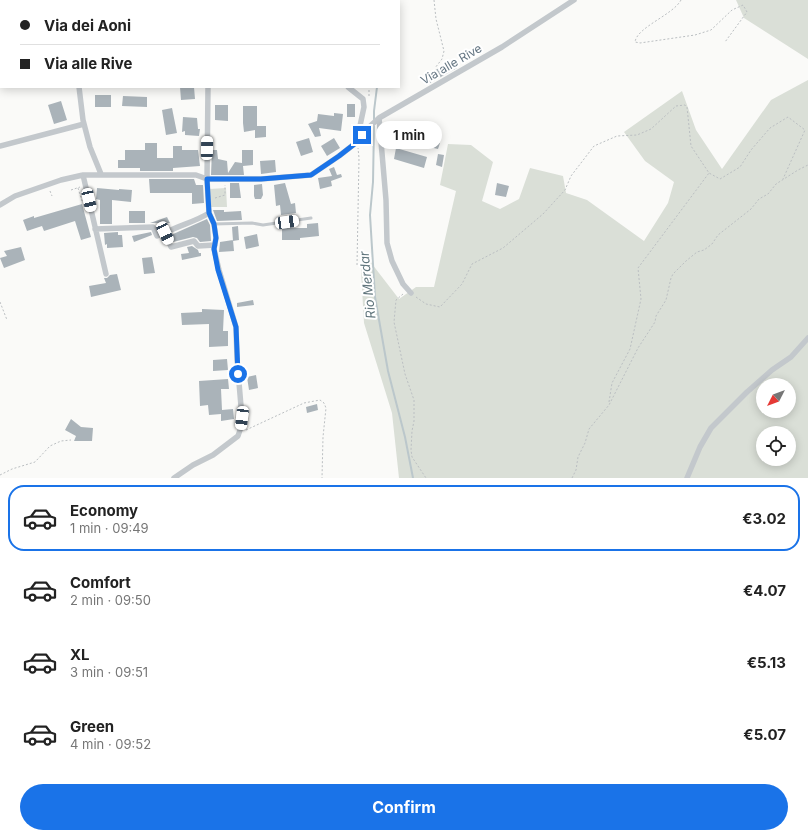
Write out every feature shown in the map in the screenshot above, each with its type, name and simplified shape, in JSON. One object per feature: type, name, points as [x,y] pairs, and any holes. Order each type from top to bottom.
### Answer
[{"type":"street","name":"Via alle Rive","points":[[0,205],[23,193],[61,180],[83,175],[196,175],[207,179],[261,179],[311,175],[357,142],[377,120],[502,47],[574,0]]},
{"type":"street","points":[[79,88],[84,124],[90,147],[102,174]]},
{"type":"street","points":[[174,478],[193,465],[213,455],[238,436],[242,418],[236,327],[218,270],[214,249],[216,238],[214,224],[209,213],[207,179],[208,88]]},
{"type":"street","points":[[349,88],[363,99],[364,107],[357,142]]},
{"type":"street","points":[[377,120],[386,200],[387,243],[392,261],[403,284],[409,291]]},
{"type":"street","points":[[0,146],[84,124]]},
{"type":"street","points":[[83,175],[106,274]]},
{"type":"street","points":[[95,229],[154,227],[157,236],[173,228],[198,220],[209,213]]},
{"type":"street","points":[[165,233],[171,247],[194,241],[198,246],[215,244]]},
{"type":"street","points":[[686,478],[700,447],[711,428],[747,392],[777,366],[791,357],[808,338]]},
{"type":"lane","points":[[214,224],[252,223],[263,225],[311,218]]},
{"type":"path","points":[[434,0],[436,19],[444,51],[442,59],[436,68]]},
{"type":"path","points":[[681,0],[672,9],[635,37],[634,42],[695,35],[711,30],[732,10],[743,5],[747,12],[725,42]]},
{"type":"path","points":[[426,478],[412,457],[411,450],[414,421],[414,400],[405,374],[394,322],[396,300],[409,291],[426,304],[440,306],[462,284],[472,264],[503,248],[543,214],[565,190],[571,176],[594,146],[617,136],[637,135],[651,129],[676,106],[685,105],[687,108],[691,146],[709,173],[720,179],[740,167],[751,150],[770,128],[788,117],[804,130],[783,179]]},
{"type":"path","points":[[357,142],[359,158],[358,265]]},
{"type":"path","points":[[572,478],[576,470],[578,457],[585,444],[589,429],[608,405],[638,348],[655,322],[656,316],[666,300],[671,278],[674,274],[697,252],[704,250],[712,244],[718,235],[751,209],[759,199],[768,194],[776,184],[808,165]]},
{"type":"path","points":[[608,405],[612,383],[630,349],[640,299],[638,268],[709,173]]},
{"type":"path","points":[[75,184],[77,188]]},
{"type":"path","points":[[71,190],[85,186]]},
{"type":"path","points":[[50,188],[52,196]]},
{"type":"path","points":[[208,198],[217,198],[225,195],[225,188]]},
{"type":"path","points":[[0,302],[7,320]]},
{"type":"path","points":[[238,436],[249,428],[304,403],[320,400],[324,403],[326,408],[323,437],[322,478]]},
{"type":"path","points":[[0,475],[35,462],[50,446],[61,441],[71,440]]},
{"type":"shaded area","points":[[736,0],[808,0],[808,59],[744,18]]},
{"type":"shaded area","points":[[808,80],[808,478],[399,478],[392,413],[364,323],[361,271],[362,251],[399,299],[416,287],[434,287],[456,191],[440,185],[448,144],[471,145],[493,162],[482,201],[500,209],[519,199],[530,168],[563,176],[566,193],[587,200],[644,241],[668,203],[674,182],[645,161],[624,132],[682,91],[696,130],[722,169],[771,100]]},
{"type":"shaded area","points":[[226,188],[227,207],[211,207],[209,189]]},
{"type":"building","points":[[454,61],[457,68],[430,83],[425,75]]},
{"type":"building","points":[[180,88],[194,88],[195,99],[181,100]]},
{"type":"building","points":[[95,95],[111,95],[111,107],[95,107]]},
{"type":"building","points":[[123,96],[147,97],[147,107],[122,106]]},
{"type":"building","points":[[61,101],[67,120],[54,124],[48,105]]},
{"type":"building","points":[[347,104],[355,104],[355,117],[347,117]]},
{"type":"building","points":[[215,105],[228,105],[228,121],[215,120]]},
{"type":"building","points":[[243,106],[257,106],[257,126],[266,126],[266,137],[255,138],[255,130],[244,132]]},
{"type":"building","points":[[172,108],[177,133],[166,135],[162,110]]},
{"type":"building","points":[[334,113],[343,114],[341,131],[319,128],[321,136],[315,137],[308,124],[317,121],[318,114],[334,116]]},
{"type":"building","points":[[183,117],[197,118],[198,129],[200,129],[199,136],[185,135],[185,131],[182,132]]},
{"type":"building","points":[[309,138],[313,152],[301,156],[296,142]]},
{"type":"building","points":[[334,138],[340,148],[327,156],[321,146]]},
{"type":"building","points":[[427,140],[440,143],[438,149],[425,146]]},
{"type":"building","points":[[145,143],[157,143],[157,158],[173,158],[173,146],[182,146],[182,150],[198,150],[200,166],[173,168],[173,171],[140,171],[140,168],[118,168],[118,160],[125,160],[125,150],[145,150]]},
{"type":"building","points":[[396,148],[427,157],[424,168],[394,159]]},
{"type":"building","points":[[212,150],[217,150],[218,159],[227,161],[228,173],[235,162],[242,163],[242,150],[253,150],[253,165],[243,166],[244,175],[211,175]]},
{"type":"building","points":[[438,154],[444,155],[442,167],[436,165]]},
{"type":"building","points":[[275,160],[276,172],[261,174],[260,161]]},
{"type":"building","points":[[334,167],[337,175],[341,174],[342,177],[331,181],[332,186],[320,189],[318,178],[332,176],[329,169]]},
{"type":"building","points":[[149,179],[194,179],[196,185],[203,185],[204,203],[192,204],[192,193],[150,193]]},
{"type":"building","points":[[230,183],[239,183],[241,198],[230,198]]},
{"type":"building","points":[[285,183],[291,204],[295,203],[296,213],[281,215],[280,205],[276,206],[274,185]]},
{"type":"building","points":[[497,183],[509,186],[506,197],[495,195]]},
{"type":"building","points":[[262,184],[263,195],[261,199],[255,199],[254,185]]},
{"type":"building","points":[[97,188],[132,190],[131,202],[112,200],[112,224],[100,224],[100,200],[96,199]]},
{"type":"building","points":[[82,204],[91,237],[81,240],[75,221],[44,231],[42,226],[27,231],[23,220]]},
{"type":"building","points":[[213,210],[224,210],[224,212],[241,211],[242,220],[217,221]]},
{"type":"building","points":[[129,211],[145,211],[145,223],[129,223]]},
{"type":"building","points":[[167,217],[170,223],[150,223]]},
{"type":"building","points":[[207,219],[210,225],[211,241],[200,242],[197,238],[193,237],[173,242],[171,235]]},
{"type":"building","points":[[318,223],[319,236],[300,238],[300,240],[282,240],[282,228],[307,228],[307,224]]},
{"type":"building","points":[[238,226],[239,240],[233,241],[232,227]]},
{"type":"building","points":[[118,232],[118,235],[122,235],[123,247],[107,248],[107,244],[105,245],[104,233]]},
{"type":"building","points":[[151,232],[152,235],[134,242],[132,236]]},
{"type":"building","points":[[257,234],[259,246],[246,249],[244,237]]},
{"type":"building","points":[[233,240],[234,251],[219,252],[220,242]]},
{"type":"building","points":[[192,246],[198,250],[199,253],[201,253],[201,256],[182,260],[181,254],[189,253],[187,247]]},
{"type":"building","points":[[21,247],[25,260],[4,268],[0,258],[7,256],[4,251]]},
{"type":"building","points":[[152,257],[155,273],[144,274],[142,258]]},
{"type":"building","points":[[117,274],[121,290],[91,297],[89,286],[106,283],[104,278]]},
{"type":"building","points":[[253,300],[254,305],[237,307],[237,303]]},
{"type":"building","points":[[202,309],[224,310],[223,331],[228,331],[228,346],[209,347],[209,324],[182,325],[181,313],[202,312]]},
{"type":"building","points":[[227,359],[228,370],[213,371],[213,360]]},
{"type":"building","points":[[256,375],[258,388],[249,390],[247,377]]},
{"type":"building","points":[[228,379],[229,389],[221,389],[222,410],[233,409],[234,419],[221,421],[221,414],[209,415],[208,405],[200,406],[199,381]]},
{"type":"building","points":[[317,404],[318,410],[307,413],[306,407]]},
{"type":"building","points":[[71,419],[81,427],[93,428],[92,441],[74,441],[76,436],[65,430]]},
{"type":"waterway","name":"Rio Merdar","points":[[374,121],[377,88]]},
{"type":"waterway","name":"Rio Merdar","points":[[374,126],[373,182],[370,215],[375,297],[388,371],[405,437],[413,478]]},
{"type":"route","points":[[238,374],[236,327],[218,270],[214,249],[216,242],[214,224],[209,213],[207,179],[261,179],[311,175],[357,142],[362,135]]}]
